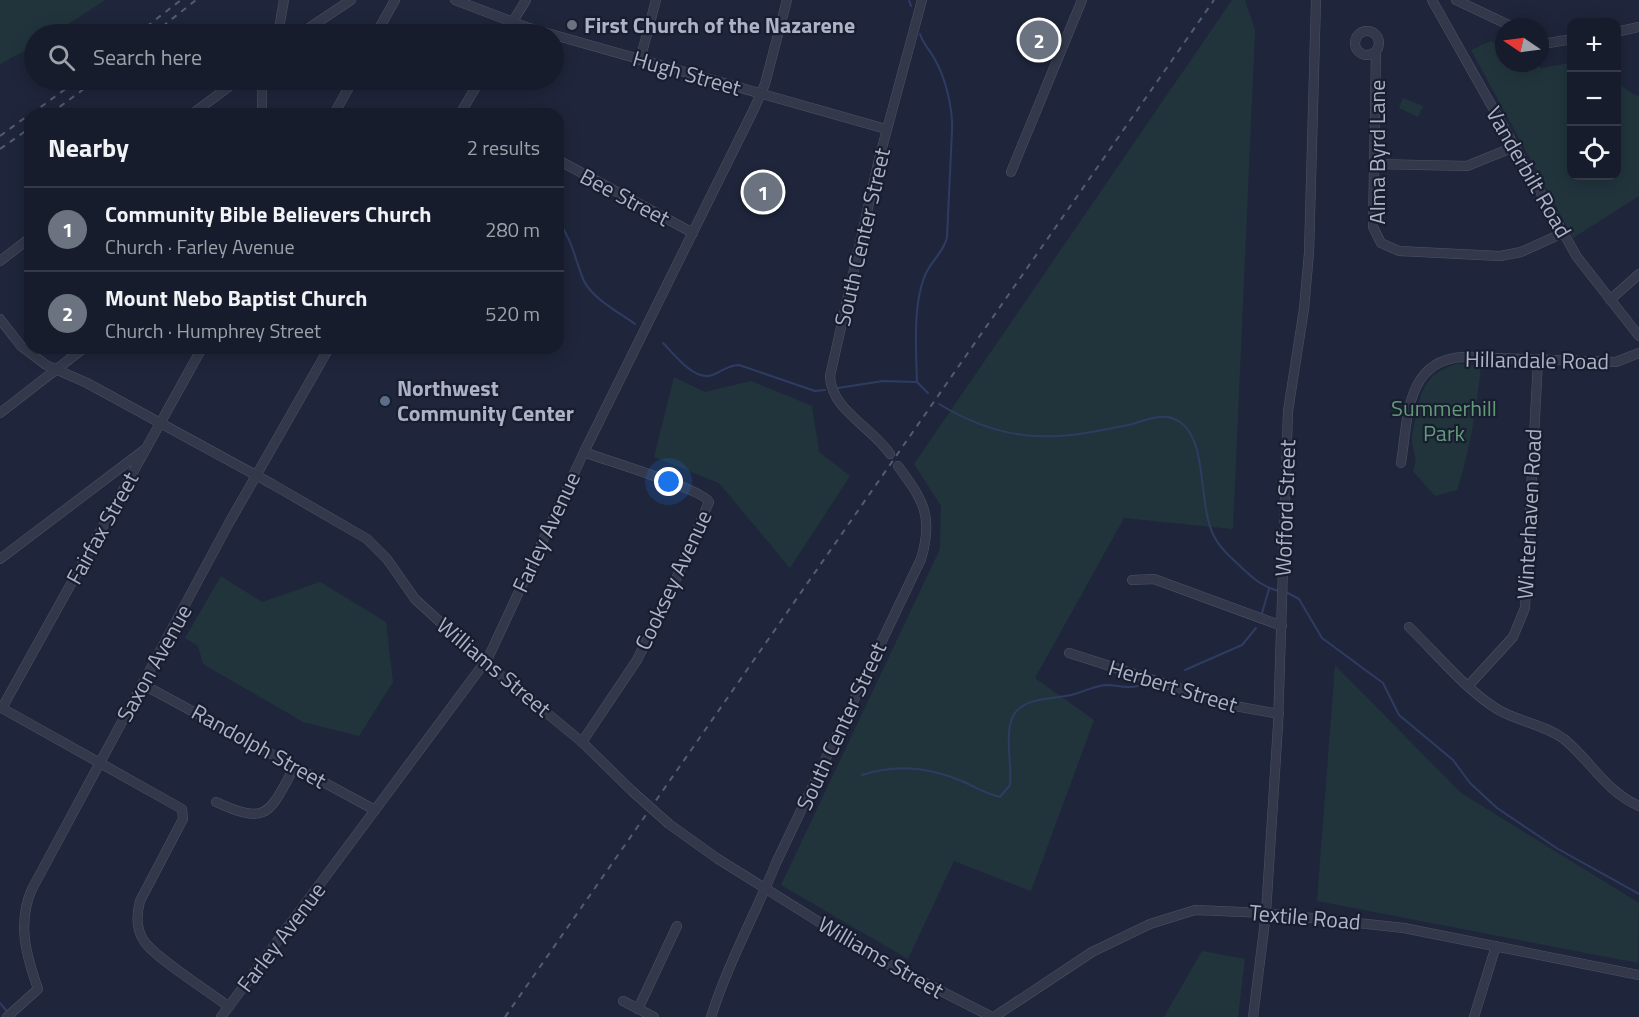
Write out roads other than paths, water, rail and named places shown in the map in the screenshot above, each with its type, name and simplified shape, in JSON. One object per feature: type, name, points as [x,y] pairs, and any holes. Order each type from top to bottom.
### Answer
[{"type":"street","points":[[280,24],[284,0]]},
{"type":"street","points":[[315,24],[351,0]]},
{"type":"street","points":[[382,24],[395,0]]},
{"type":"street","name":"Hugh Street","points":[[455,0],[523,24]]},
{"type":"street","points":[[511,24],[526,0]]},
{"type":"street","points":[[639,60],[656,0]]},
{"type":"street","name":"Farley Avenue","points":[[221,1017],[485,662],[584,452],[761,94],[787,0]]},
{"type":"street","name":"South Center Street","points":[[890,454],[874,434],[839,403],[831,389],[830,376],[886,129],[922,0]]},
{"type":"street","points":[[1011,172],[1082,0]]},
{"type":"street","name":"Wofford Street","points":[[1254,1017],[1266,913],[1279,714],[1288,411],[1308,261],[1316,0]]},
{"type":"street","name":"Vanderbilt Road","points":[[1432,0],[1563,233],[1610,300],[1639,336]]},
{"type":"street","points":[[1456,0],[1495,19]]},
{"type":"street","points":[[1621,31],[1639,27]]},
{"type":"street","name":"Hugh Street","points":[[564,37],[886,129]]},
{"type":"street","points":[[1549,43],[1567,40]]},
{"type":"street","name":"Alma Byrd Lane","points":[[1376,52],[1373,227],[1381,243],[1399,251],[1500,256],[1521,252],[1563,233]]},
{"type":"street","points":[[200,108],[224,90]]},
{"type":"street","points":[[262,90],[262,108]]},
{"type":"street","points":[[337,108],[347,90]]},
{"type":"street","points":[[466,108],[475,90]]},
{"type":"street","points":[[1374,164],[1467,166],[1514,147]]},
{"type":"street","name":"Bee Street","points":[[564,163],[693,233]]},
{"type":"street","points":[[0,261],[24,243]]},
{"type":"street","points":[[1610,300],[1639,274]]},
{"type":"street","name":"Williams Street","points":[[0,319],[24,347]]},
{"type":"street","name":"Hillandale Road","points":[[1401,463],[1412,396],[1418,380],[1430,367],[1453,358],[1616,362],[1639,353]]},
{"type":"street","name":"Williams Street","points":[[31,354],[257,476],[367,539],[387,559],[410,594],[485,662],[582,742],[669,824],[718,860],[880,960],[993,1017]]},
{"type":"street","points":[[0,413],[76,354]]},
{"type":"street","name":"Fairfax Street","points":[[1,707],[199,354]]},
{"type":"street","name":"Saxon Avenue","points":[[7,1017],[38,989],[24,937],[27,900],[99,762],[326,354]]},
{"type":"street","name":"Winterhaven Road","points":[[1469,685],[1513,637],[1525,608],[1538,360]]},
{"type":"street","points":[[0,559],[147,447]]},
{"type":"street","name":"Cooksey Avenue","points":[[582,742],[637,660],[670,593],[709,502],[704,496],[674,483],[584,452]]},
{"type":"street","name":"South Center Street","points":[[711,1017],[726,971],[925,545],[928,531],[925,508],[898,466]]},
{"type":"street","points":[[1132,580],[1154,579],[1282,626]]},
{"type":"street","points":[[1408,627],[1495,708],[1564,740],[1608,787],[1639,806]]},
{"type":"street","name":"Herbert Street","points":[[1069,653],[1235,706],[1279,714]]},
{"type":"street","name":"Randolph Street","points":[[142,684],[375,810]]},
{"type":"street","points":[[1,707],[184,812],[183,819],[140,901],[137,920],[139,930],[149,948],[229,1007]]},
{"type":"street","points":[[216,802],[243,814],[258,815],[272,808],[294,768]]},
{"type":"street","name":"Textile Road","points":[[993,1017],[1074,962],[1163,918],[1195,910],[1266,913],[1404,928],[1639,975]]},
{"type":"street","points":[[638,1009],[677,926]]},
{"type":"street","points":[[1474,1017],[1496,946]]},
{"type":"street","points":[[623,1001],[654,1017]]},
{"type":"waterway","points":[[909,0],[911,6]]},
{"type":"waterway","points":[[917,382],[918,302],[926,272],[943,248],[947,237],[952,131],[945,84],[920,34]]},
{"type":"waterway","points":[[564,230],[588,288],[600,300],[635,324]]},
{"type":"waterway","points":[[663,343],[695,373],[708,376],[739,365],[815,391],[825,390]]},
{"type":"waterway","points":[[838,388],[883,381],[917,382],[928,393]]},
{"type":"waterway","points":[[939,404],[986,426],[1011,433],[1037,436],[1082,434],[1151,418],[1173,418],[1189,431],[1195,444],[1206,510],[1215,538],[1227,554],[1255,579],[1269,588],[1280,591]]},
{"type":"waterway","points":[[1262,613],[1269,589]]},
{"type":"waterway","points":[[1286,592],[1299,599],[1322,638],[1383,683],[1399,715],[1453,760],[1470,783],[1497,808],[1558,849],[1639,894]]},
{"type":"waterway","points":[[1185,670],[1242,645],[1256,628]]},
{"type":"waterway","points":[[862,775],[899,768],[925,770],[950,776],[1000,797],[1010,785],[1009,732],[1013,716],[1019,709],[1034,701],[1071,695],[1102,686],[1138,686]]},
{"type":"waterway","points":[[0,1003],[6,1010]]},
{"type":"railway","points":[[150,24],[181,0]]},
{"type":"railway","points":[[166,24],[196,0]]},
{"type":"railway","points":[[505,1017],[1214,0]]},
{"type":"railway","points":[[39,108],[64,90]]},
{"type":"railway","points":[[58,108],[82,90]]},
{"type":"railway","points":[[0,136],[24,118]]},
{"type":"railway","points":[[0,149],[24,132]]},
{"type":"place","name":"First Church of the Nazarene","points":[[572,25]]},
{"type":"place","name":"Mount Nebo Baptist Church","points":[[1039,40]]},
{"type":"place","name":"Community Bible Believers Church","points":[[763,192]]},
{"type":"place","name":"Northwest Community Center","points":[[385,401]]},
{"type":"park label","name":"Summerhill Park","points":[[1444,420]]}]
